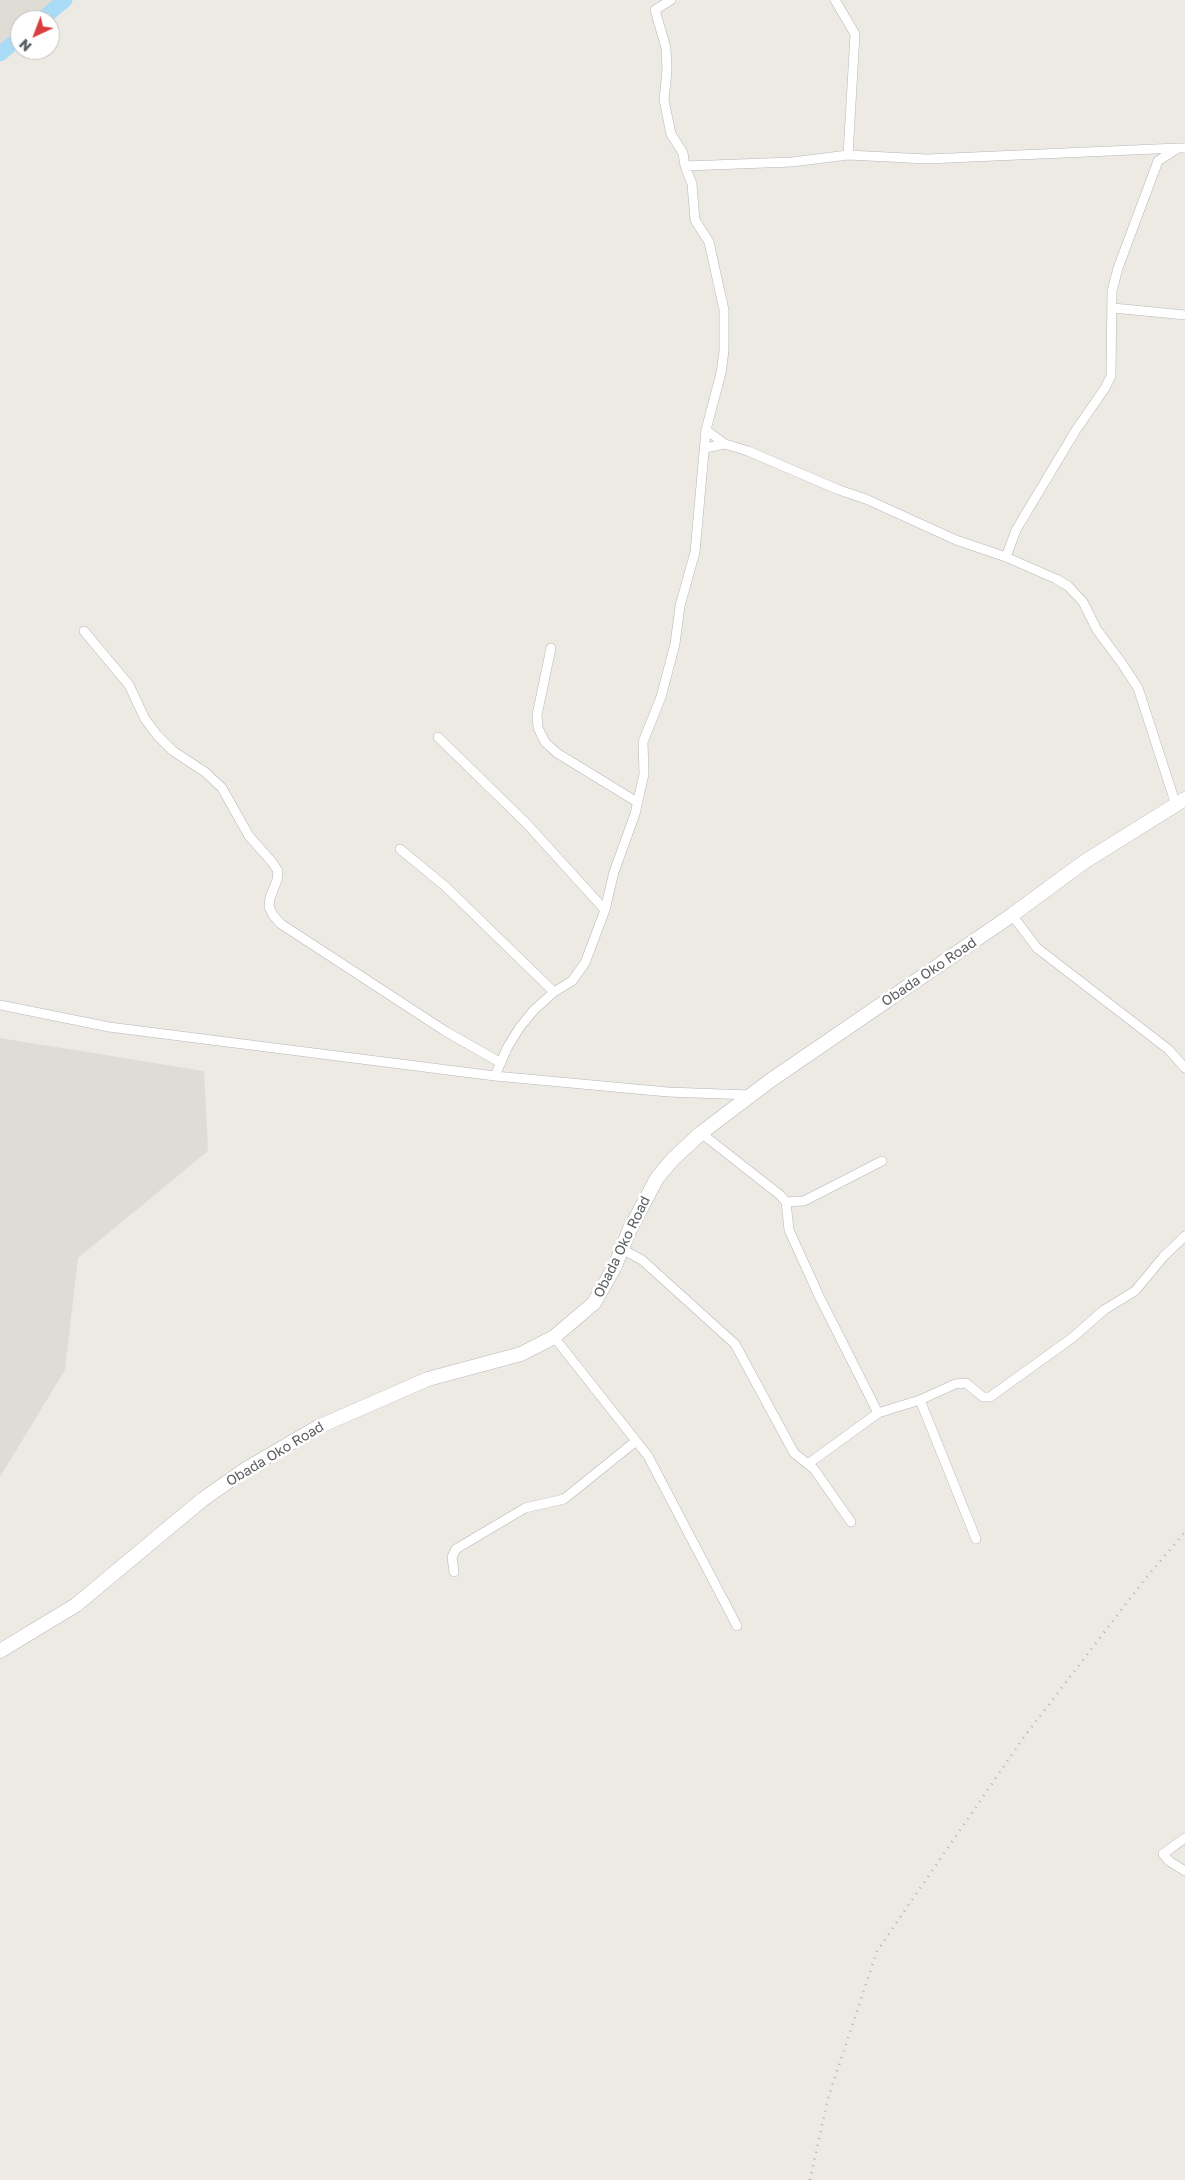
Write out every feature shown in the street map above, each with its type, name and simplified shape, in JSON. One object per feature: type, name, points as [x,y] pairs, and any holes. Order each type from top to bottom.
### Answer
[{"type":"main road","name":"Obada Oko Road","points":[[0,1651],[76,1605],[224,1484],[318,1427],[428,1379],[521,1354],[554,1337],[594,1303],[615,1266],[629,1230],[657,1178],[701,1133],[750,1095],[1012,915],[1084,862],[1181,802]]},
{"type":"street","points":[[495,1076],[520,1027],[534,1010],[554,992],[572,981],[585,963],[605,910],[614,872],[630,832],[644,774],[643,742],[663,688],[675,644],[680,606],[695,552],[706,430],[721,373],[724,351],[724,310],[709,242],[695,220],[692,184],[685,166],[683,152],[671,134],[664,100],[667,70],[666,48],[655,10],[671,0]]},
{"type":"street","points":[[835,0],[855,34],[848,155]]},
{"type":"street","points":[[685,166],[792,162],[848,155],[927,159],[1181,148]]},
{"type":"street","points":[[1006,557],[1016,530],[1111,376],[1114,308],[1112,291],[1118,268],[1158,161],[1181,148]]},
{"type":"street","points":[[1114,308],[1185,314]]},
{"type":"street","points":[[706,430],[725,444],[748,451],[866,499],[956,540],[1006,557],[1068,586],[1083,602],[1097,630],[1138,688],[1168,785],[1181,802]]},
{"type":"street","points":[[705,448],[725,444]]},
{"type":"street","points":[[84,631],[129,685],[157,736],[173,751],[205,772],[222,788],[249,836],[272,862],[278,871],[269,907],[281,924],[445,1031],[501,1064]]},
{"type":"street","points":[[551,648],[537,715],[538,728],[545,742],[557,753],[637,802]]},
{"type":"street","points":[[438,737],[527,824],[605,910]]},
{"type":"street","points":[[400,849],[446,887],[554,992]]},
{"type":"street","points":[[1012,915],[1037,948],[1168,1049],[1185,1068]]},
{"type":"street","points":[[0,1005],[109,1027],[495,1076],[668,1092],[750,1095]]},
{"type":"street","points":[[701,1133],[780,1195],[786,1202],[790,1230],[819,1296],[878,1413]]},
{"type":"street","points":[[786,1202],[804,1201],[882,1161]]},
{"type":"street","points":[[808,1464],[878,1413],[920,1400],[962,1382],[971,1384],[983,1397],[990,1397],[1072,1338],[1104,1310],[1135,1292],[1164,1256],[1185,1236]]},
{"type":"street","points":[[622,1249],[642,1260],[735,1344],[794,1453],[814,1469],[851,1522]]},
{"type":"street","points":[[554,1337],[648,1456],[737,1626]]},
{"type":"street","points":[[920,1400],[976,1539]]},
{"type":"street","points":[[454,1572],[452,1557],[456,1549],[525,1508],[564,1499],[636,1442]]},
{"type":"street","points":[[1185,1838],[1164,1854],[1169,1861],[1185,1871]]},
{"type":"shaded area","points":[[0,0],[66,0],[54,10],[10,10],[10,48],[0,56]]},
{"type":"shaded area","points":[[0,1038],[204,1071],[208,1151],[78,1258],[65,1370],[0,1477]]},
{"type":"waterway","points":[[53,10],[65,0]]},
{"type":"waterway","points":[[0,54],[10,46]]},
{"type":"railway","points":[[810,2180],[828,2098],[877,1951],[1024,1737],[1145,1579],[1185,1532]]}]
